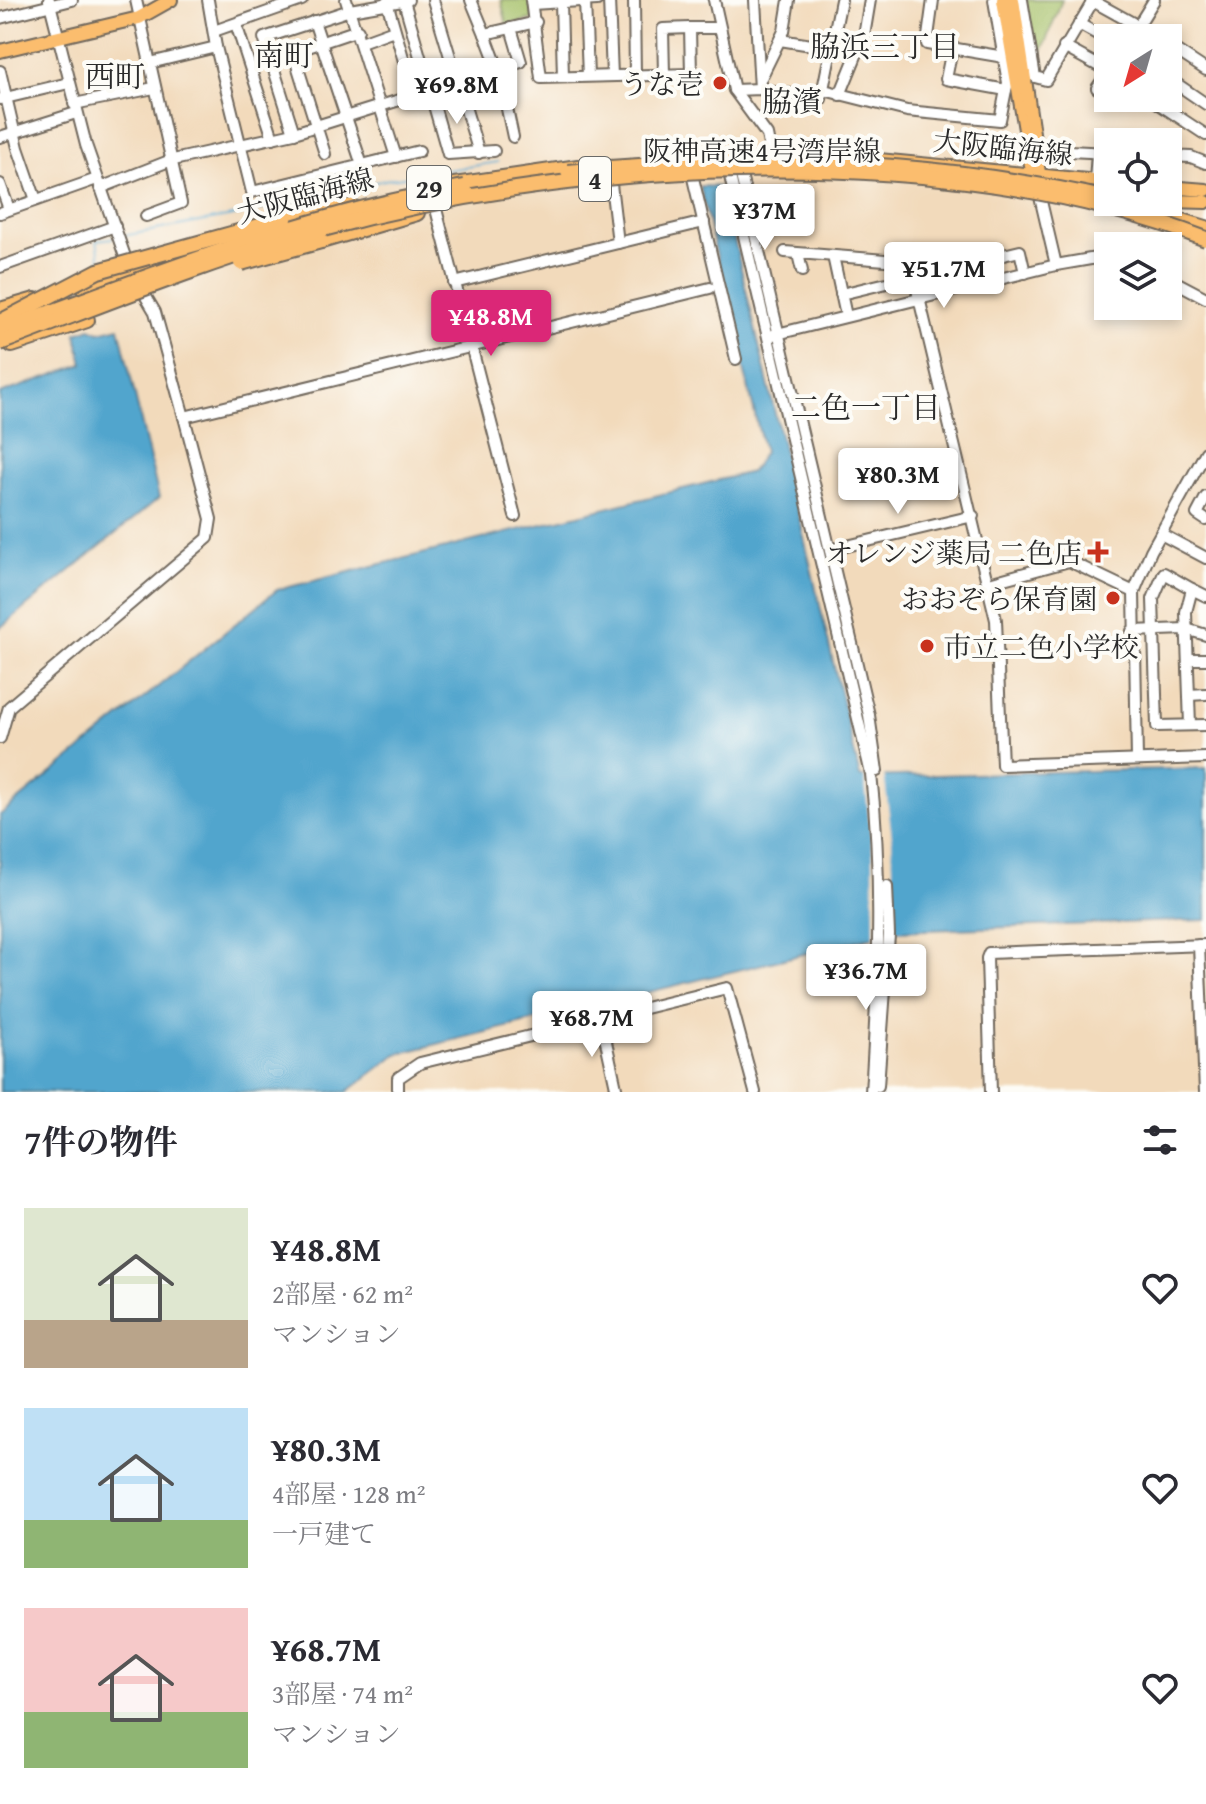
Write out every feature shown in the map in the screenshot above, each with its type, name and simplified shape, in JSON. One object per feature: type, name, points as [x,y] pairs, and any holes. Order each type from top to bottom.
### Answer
[{"type":"highway","name":"阪神高速4号湾岸線","points":[[0,331],[206,254],[303,223],[431,193],[558,173],[677,163],[836,161],[974,174],[1094,196]]},
{"type":"highway","name":"阪神高速4号湾岸線","points":[[0,343],[215,263],[322,229],[435,202],[620,177],[792,171],[929,178],[1070,201],[1144,219],[1206,239]]},
{"type":"highway","points":[[0,322],[98,271],[285,219],[355,206]]},
{"type":"highway","points":[[0,349],[226,267],[432,209]]},
{"type":"highway","points":[[1166,216],[1206,228]]},
{"type":"main road","points":[[0,51],[139,18],[171,0]]},
{"type":"main road","points":[[1003,0],[1020,70]]},
{"type":"main road","points":[[1013,0],[1020,70],[1040,197]]},
{"type":"main road","name":"大阪臨海線","points":[[0,309],[288,222],[425,189],[633,161],[771,155],[907,161],[1094,181]]},
{"type":"main road","name":"大阪臨海線","points":[[0,322],[322,235],[432,209],[611,184],[735,176],[909,181],[1040,197],[1094,199]]},
{"type":"main road","points":[[1182,188],[1206,190]]},
{"type":"main road","points":[[1182,201],[1206,202]]},
{"type":"street","points":[[0,18],[50,2],[72,0]]},
{"type":"street","points":[[136,0],[169,161],[181,203],[146,216]]},
{"type":"street","points":[[208,0],[216,47],[252,192],[419,151]]},
{"type":"street","points":[[214,31],[302,0]]},
{"type":"street","points":[[433,0],[479,153]]},
{"type":"street","points":[[471,0],[499,71],[513,137]]},
{"type":"street","points":[[597,0],[532,2],[541,78],[691,74],[690,28]]},
{"type":"street","points":[[609,0],[612,76]]},
{"type":"street","points":[[634,0],[635,75]]},
{"type":"street","points":[[714,0],[734,90],[767,135],[771,155]]},
{"type":"street","points":[[755,0],[760,84]]},
{"type":"street","points":[[760,84],[780,40],[789,0]]},
{"type":"street","points":[[734,90],[760,84],[821,99],[841,0]]},
{"type":"street","points":[[840,95],[864,36],[870,0]]},
{"type":"street","points":[[933,0],[927,44],[1004,57]]},
{"type":"street","points":[[824,90],[907,111],[1000,120],[1006,90],[994,0]]},
{"type":"street","points":[[1022,0],[1035,77],[1046,80],[1092,0],[1134,24]]},
{"type":"street","points":[[1139,24],[1154,0]]},
{"type":"street","points":[[264,38],[314,21],[348,5],[406,1],[448,154],[494,151]]},
{"type":"street","points":[[585,1],[588,76]]},
{"type":"street","points":[[0,738],[9,707],[208,538],[211,519],[155,312],[130,270],[99,183],[75,108],[50,2]]},
{"type":"street","points":[[561,2],[563,77]]},
{"type":"street","points":[[387,3],[414,96]]},
{"type":"street","points":[[348,5],[396,157]]},
{"type":"street","points":[[257,17],[294,133]]},
{"type":"street","points":[[314,21],[362,165]]},
{"type":"street","points":[[485,34],[536,22]]},
{"type":"street","points":[[236,24],[273,138]]},
{"type":"street","points":[[1079,24],[1094,32]]},
{"type":"street","points":[[0,184],[4,211],[169,161],[294,133],[499,71],[521,62],[511,28]]},
{"type":"street","points":[[664,74],[663,29],[718,28]]},
{"type":"street","points":[[325,154],[293,52],[358,30]]},
{"type":"street","points":[[361,42],[394,30]]},
{"type":"street","points":[[780,40],[830,48]]},
{"type":"street","points":[[150,63],[216,47]]},
{"type":"street","points":[[1064,47],[1094,63]]},
{"type":"street","points":[[952,49],[946,79],[1006,90]]},
{"type":"street","points":[[1182,54],[1206,70]]},
{"type":"street","points":[[0,71],[3,98],[36,200]]},
{"type":"street","points":[[3,98],[69,83]]},
{"type":"street","points":[[0,137],[75,108],[154,88]]},
{"type":"street","points":[[1182,88],[1206,104]]},
{"type":"street","points":[[1171,112],[1206,135]]},
{"type":"street","points":[[1050,150],[1094,152]]},
{"type":"street","points":[[732,156],[875,774]]},
{"type":"street","points":[[1182,159],[1206,163]]},
{"type":"street","points":[[693,178],[736,359]]},
{"type":"street","points":[[611,184],[618,243]]},
{"type":"street","points":[[1040,197],[1056,265]]},
{"type":"street","points":[[432,209],[515,516]]},
{"type":"street","points":[[454,283],[704,222]]},
{"type":"street","points":[[0,267],[115,226]]},
{"type":"street","points":[[841,294],[1020,251],[1025,273]]},
{"type":"street","points":[[785,252],[898,261],[921,298],[996,620],[1002,765],[1206,758]]},
{"type":"street","points":[[798,254],[802,271]]},
{"type":"street","points":[[944,255],[946,269]]},
{"type":"street","points":[[833,256],[846,316]]},
{"type":"street","points":[[772,335],[1094,258]]},
{"type":"street","points":[[1182,285],[1206,298]]},
{"type":"street","points":[[184,417],[710,288]]},
{"type":"street","points":[[772,335],[830,550],[869,715],[885,935],[877,1092]]},
{"type":"street","points":[[1137,760],[1132,631],[1134,592],[1161,534],[1206,452]]},
{"type":"street","points":[[1194,474],[1206,481]]},
{"type":"street","points":[[1206,497],[1197,514],[1206,520]]},
{"type":"street","points":[[830,550],[973,516]]},
{"type":"street","points":[[1161,534],[1206,558]]},
{"type":"street","points":[[989,583],[1069,561],[1134,592]]},
{"type":"street","points":[[1206,596],[1164,573],[1153,599],[1157,726],[1206,725]]},
{"type":"street","points":[[1190,725],[1186,612],[1192,589]]},
{"type":"street","points":[[1132,631],[1186,629],[1206,635]]},
{"type":"street","points":[[1188,659],[1206,659]]},
{"type":"street","points":[[1189,695],[1206,694]]},
{"type":"street","points":[[871,1092],[885,935]]},
{"type":"street","points":[[991,1092],[989,953],[1202,945],[1205,1092]]},
{"type":"street","points":[[398,1092],[398,1078],[420,1063],[727,988],[755,1092]]},
{"type":"street","points":[[601,1019],[617,1092]]},
{"type":"green space","points":[[501,0],[529,0],[533,19],[507,25]]},
{"type":"green space","points":[[1025,0],[1062,0],[1042,51],[1033,47]]},
{"type":"water","points":[[700,186],[722,187],[860,777],[1206,768],[1206,920],[897,931],[397,1054],[347,1092],[0,1092],[0,815],[277,590],[751,472],[764,452]]},
{"type":"water","points":[[119,327],[159,498],[0,628],[0,394],[83,364],[76,333],[91,328],[99,332]]},
{"type":"pier","points":[[884,773],[892,838],[895,935],[874,938],[873,857],[864,774]]},
{"type":"waterway","points":[[123,236],[238,215],[384,180],[498,162]]},
{"type":"waterway","points":[[101,262],[97,240],[113,238]]},
{"type":"place","name":"うな壱","points":[[720,83]]},
{"type":"place","name":"オレンジ薬局 二色店","points":[[1098,552]]},
{"type":"place","name":"おおぞら保育園","points":[[1113,598]]},
{"type":"place","name":"市立二色小学校","points":[[927,646]]},
{"type":"district","name":"脇浜三丁目","points":[[885,46]]},
{"type":"district","name":"南町","points":[[284,55]]},
{"type":"district","name":"西町","points":[[115,76]]},
{"type":"district","name":"脇濱","points":[[792,101]]},
{"type":"district","name":"二色一丁目","points":[[866,407]]}]
